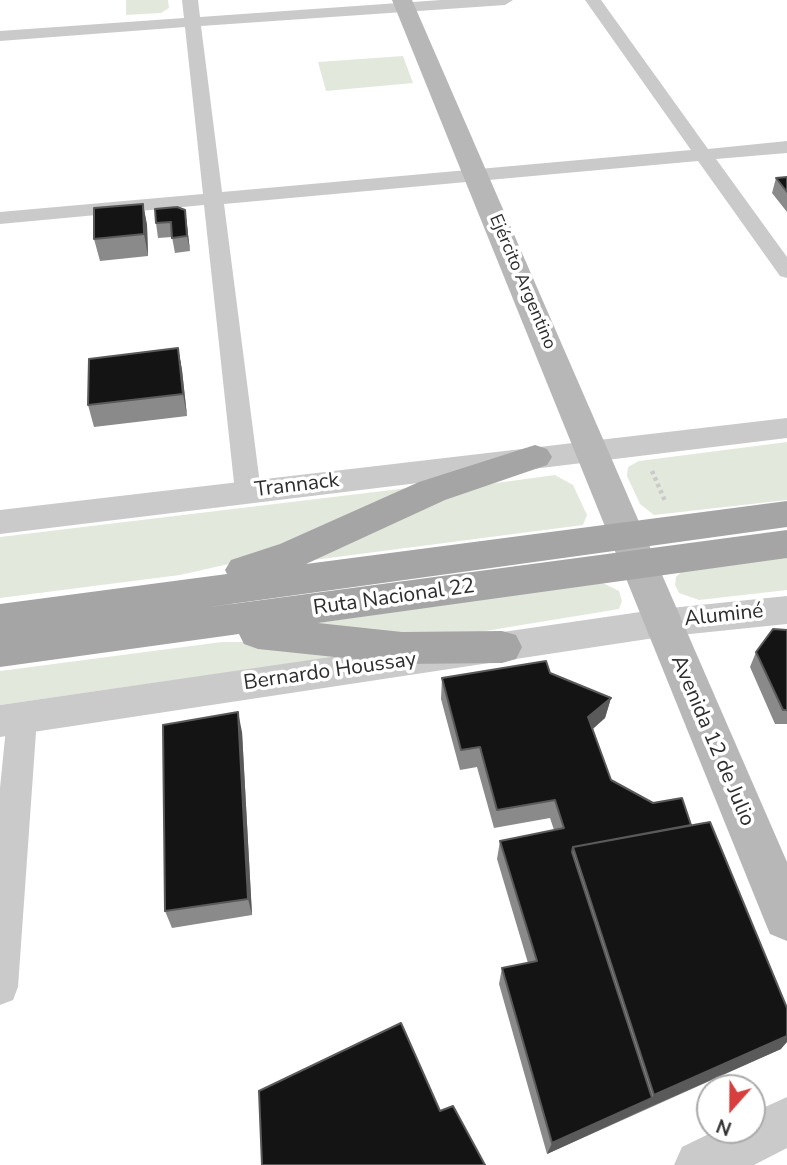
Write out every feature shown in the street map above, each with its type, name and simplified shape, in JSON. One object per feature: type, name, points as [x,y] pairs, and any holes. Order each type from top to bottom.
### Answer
[{"type":"main road","name":"Ejército Argentino","points":[[403,4],[633,550]]},
{"type":"main road","points":[[126,603],[265,564],[432,491],[535,457]]},
{"type":"main road","name":"Ruta Nacional 22","points":[[0,652],[154,631],[633,550],[787,514]]},
{"type":"main road","name":"Ruta Nacional 22","points":[[0,620],[126,603],[633,550],[787,544]]},
{"type":"main road","name":"Avenida 12 de Julio","points":[[633,550],[661,623],[787,917]]},
{"type":"main road","points":[[154,631],[284,634],[402,648],[502,647]]},
{"type":"street","points":[[190,0],[248,492]]},
{"type":"street","points":[[0,36],[193,23],[403,4],[505,0]]},
{"type":"street","points":[[593,0],[787,272]]},
{"type":"street","points":[[0,218],[787,147]]},
{"type":"street","name":"Trannack","points":[[0,522],[787,428]]},
{"type":"street","name":"Aluminé","points":[[661,623],[787,610]]},
{"type":"street","name":"Bernardo Houssay","points":[[11,720],[661,623]]},
{"type":"street","points":[[0,987],[11,720]]},
{"type":"street","points":[[700,1165],[787,1122]]},
{"type":"path","points":[[647,460],[666,504]]},
{"type":"shaded area","points":[[126,0],[168,0],[169,8],[161,13],[126,15]]},
{"type":"shaded area","points":[[403,56],[413,83],[326,91],[318,62]]},
{"type":"shaded area","points":[[787,442],[787,500],[654,515],[640,504],[627,476],[628,467],[639,461]]},
{"type":"shaded area","points":[[555,475],[573,485],[587,515],[583,525],[306,561],[390,519],[489,484]]},
{"type":"shaded area","points":[[408,488],[242,561],[180,575],[0,598],[0,537]]},
{"type":"shaded area","points":[[787,557],[787,590],[699,600],[679,593],[675,585],[676,577],[682,571]]},
{"type":"shaded area","points":[[601,582],[619,591],[622,601],[619,609],[461,635],[414,637],[296,626]]},
{"type":"shaded area","points":[[222,642],[250,642],[349,655],[0,705],[0,671]]},
{"type":"building","points":[[787,177],[787,192],[776,178]]},
{"type":"building","points":[[143,204],[144,234],[94,239],[94,208]]},
{"type":"building","points":[[177,207],[185,210],[187,236],[172,238],[171,222],[156,223],[155,209]]},
{"type":"building","points":[[178,348],[183,394],[88,405],[89,359]]},
{"type":"building","points":[[773,629],[787,630],[787,710],[783,710],[756,652]]},
{"type":"building","points":[[546,661],[550,673],[611,698],[588,717],[611,780],[653,803],[682,798],[691,825],[573,847],[572,852],[652,1098],[552,1143],[502,968],[537,961],[500,841],[564,828],[555,800],[497,810],[480,747],[461,750],[442,678]]},
{"type":"building","points":[[238,712],[248,899],[165,911],[163,725]]},
{"type":"building","points":[[710,822],[787,1008],[787,1036],[696,1074],[696,1076],[654,1095],[573,847]]},
{"type":"building","points":[[401,1023],[440,1111],[453,1106],[485,1165],[262,1165],[259,1091]]}]
